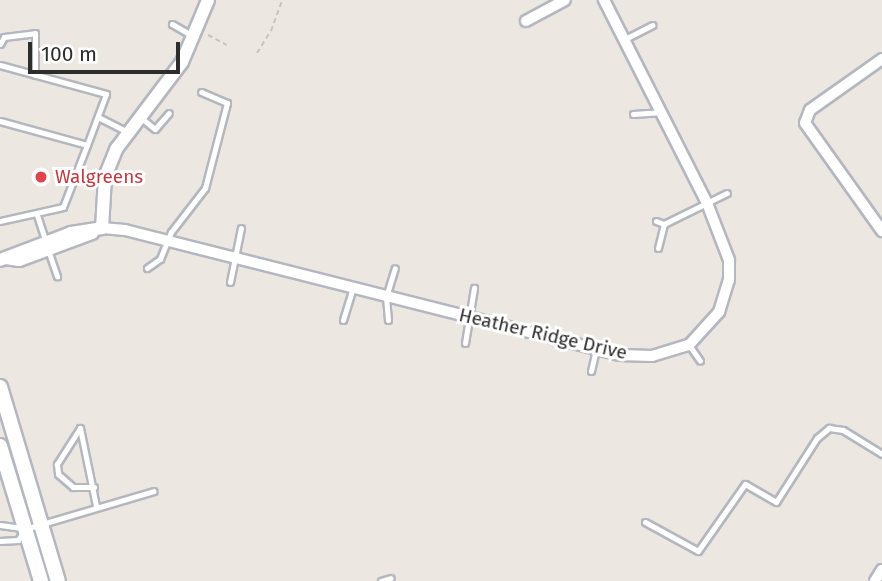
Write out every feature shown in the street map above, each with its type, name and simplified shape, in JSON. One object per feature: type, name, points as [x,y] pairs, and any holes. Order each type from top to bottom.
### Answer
[{"type":"main road","points":[[0,387],[58,581]]},
{"type":"main road","points":[[0,446],[41,581]]},
{"type":"street","points":[[3,259],[102,228],[105,177],[128,132],[202,37],[208,0]]},
{"type":"street","points":[[526,21],[565,0]]},
{"type":"street","points":[[604,0],[723,238],[729,280],[719,312],[689,345]]},
{"type":"street","points":[[882,59],[810,110],[805,122],[882,231]]},
{"type":"street","name":"Heather Ridge Drive","points":[[102,228],[235,258],[596,350],[652,356],[689,345]]},
{"type":"street","points":[[875,581],[882,570]]},
{"type":"lane","points":[[172,24],[202,37]]},
{"type":"lane","points":[[623,40],[652,24]]},
{"type":"lane","points":[[0,44],[4,37],[35,33],[35,75]]},
{"type":"lane","points":[[0,65],[106,94],[100,118],[87,145],[69,201],[55,211],[0,221]]},
{"type":"lane","points":[[147,268],[160,259],[168,242],[205,188],[227,103],[201,92]]},
{"type":"lane","points":[[633,114],[659,112]]},
{"type":"lane","points":[[140,117],[155,130],[169,113]]},
{"type":"lane","points":[[100,118],[128,132]]},
{"type":"lane","points":[[0,121],[87,145]]},
{"type":"lane","points":[[656,221],[664,224],[727,193]]},
{"type":"lane","points":[[37,215],[57,276]]},
{"type":"lane","points":[[658,248],[664,224]]},
{"type":"lane","points":[[230,282],[241,228]]},
{"type":"lane","points":[[388,320],[386,297],[395,268]]},
{"type":"lane","points":[[343,320],[353,288]]},
{"type":"lane","points":[[465,343],[467,317],[474,288]]},
{"type":"lane","points":[[689,345],[700,360]]},
{"type":"lane","points":[[591,371],[596,350]]},
{"type":"lane","points":[[94,487],[73,486],[57,469],[80,428],[92,475],[94,487],[96,506]]},
{"type":"lane","points":[[645,522],[698,551],[745,484],[776,502],[817,438],[829,428],[843,430],[882,454]]},
{"type":"lane","points":[[0,526],[25,529],[154,491]]},
{"type":"lane","points":[[0,541],[18,540],[25,529]]},
{"type":"lane","points":[[381,581],[391,578]]},
{"type":"path","points":[[257,52],[271,32],[282,0]]},
{"type":"path","points":[[202,37],[227,46]]},
{"type":"place","name":"Walgreens","points":[[41,177]]}]
